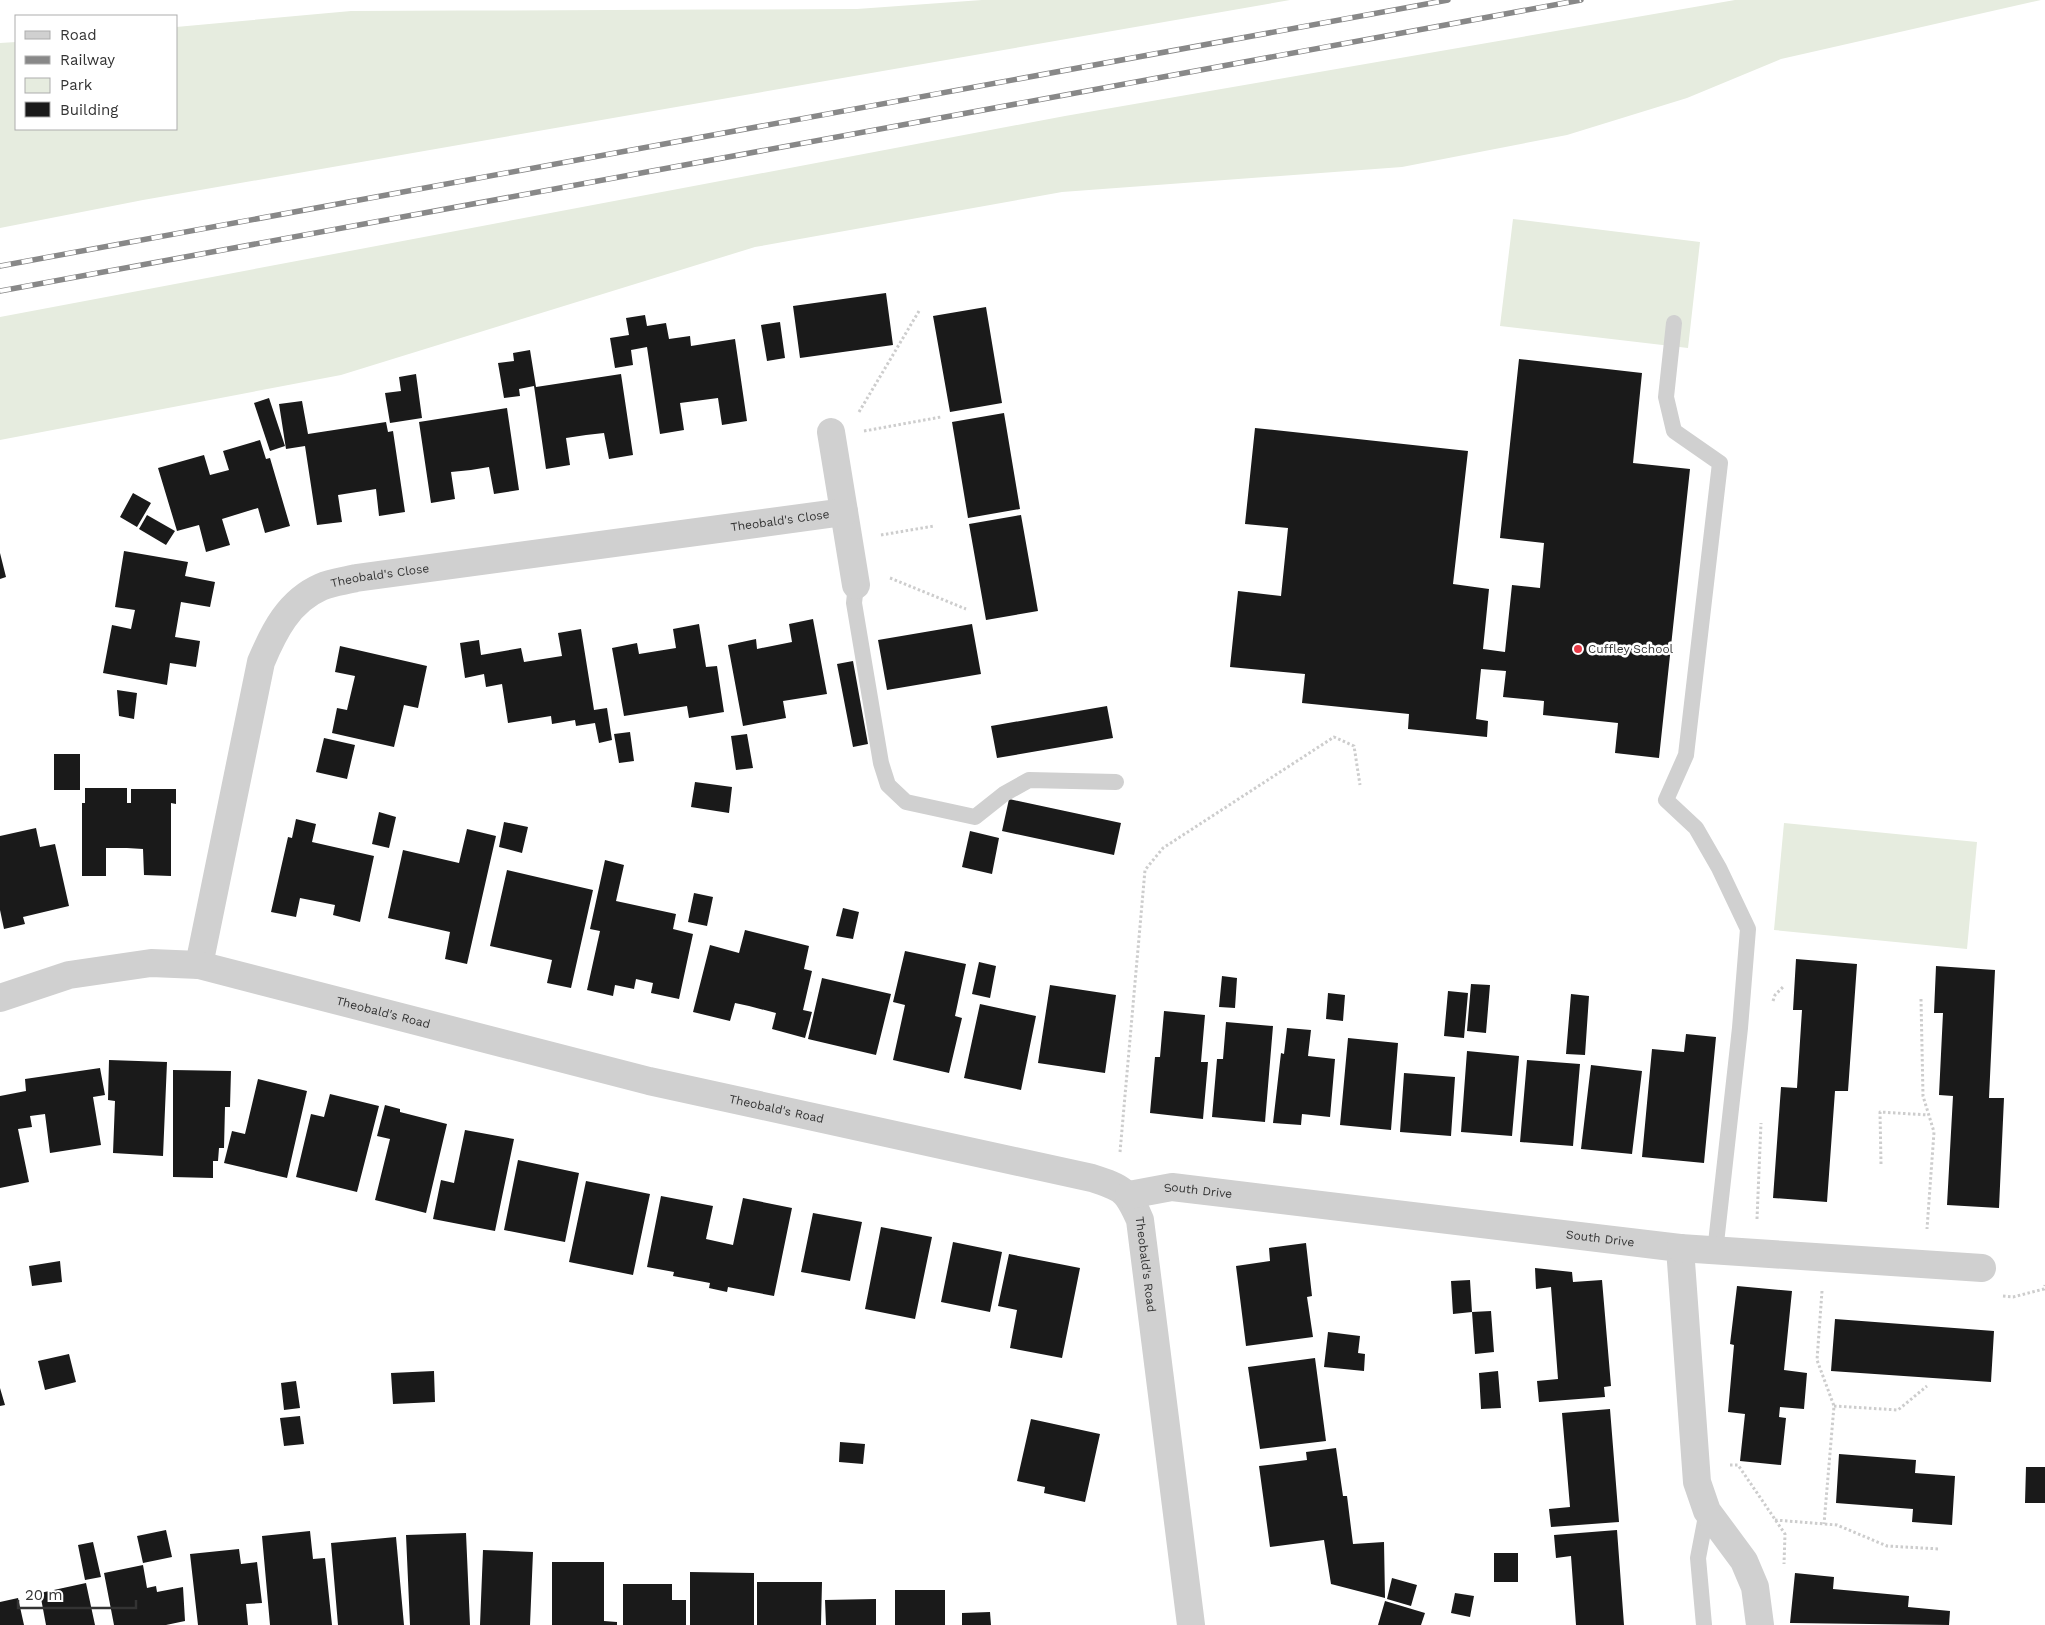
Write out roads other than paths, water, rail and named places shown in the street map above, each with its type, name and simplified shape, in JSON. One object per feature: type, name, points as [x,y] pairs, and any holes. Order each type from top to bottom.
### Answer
[{"type":"street","name":"Theobald's Close","points":[[830,432],[856,585]]},
{"type":"street","name":"Theobald's Close","points":[[199,965],[261,662],[276,628],[296,603],[322,586],[356,578],[844,512]]},
{"type":"street","name":"Theobald's Road","points":[[0,998],[69,975],[151,963],[199,965],[648,1081],[1092,1178],[1114,1185],[1129,1195],[1140,1220],[1191,1625]]},
{"type":"street","name":"South Drive","points":[[1129,1195],[1172,1186],[1715,1252],[1982,1268]]},
{"type":"street","points":[[1680,1248],[1696,1482],[1707,1511],[1744,1562],[1755,1587],[1760,1625]]},
{"type":"lane","points":[[1674,323],[1666,397],[1674,431],[1720,463],[1686,755],[1666,800],[1696,828],[1719,868],[1748,929],[1740,1028],[1715,1252]]},
{"type":"lane","points":[[856,585],[854,603],[881,763],[888,785],[906,802],[975,817],[1004,794],[1029,780],[1116,782]]},
{"type":"lane","points":[[1704,1625],[1698,1558],[1707,1511]]},
{"type":"railway","points":[[0,266],[1448,0]]},
{"type":"railway","points":[[0,291],[1581,0]]},
{"type":"place","name":"Cuffley School","points":[[1578,649]]}]
